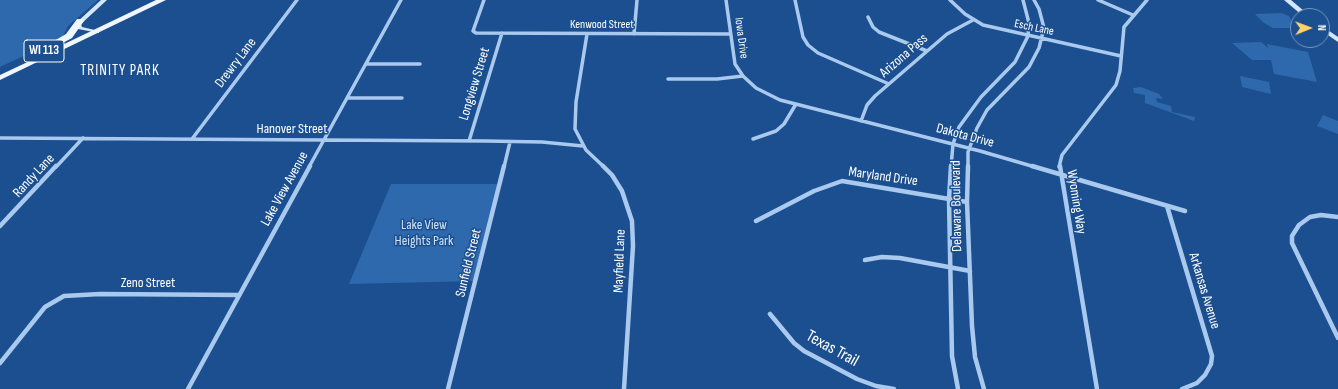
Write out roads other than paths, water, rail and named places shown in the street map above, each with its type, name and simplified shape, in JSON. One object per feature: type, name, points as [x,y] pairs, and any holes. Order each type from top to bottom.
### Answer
[{"type":"main road","name":"WI 113","points":[[2,71],[149,0]]},
{"type":"main road","name":"WI 113","points":[[0,78],[162,0]]},
{"type":"main road","points":[[31,57],[69,36],[80,21]]},
{"type":"street","points":[[97,32],[78,26],[80,21],[104,0]]},
{"type":"street","name":"Drewry Lane","points":[[192,139],[297,0]]},
{"type":"street","name":"Lake View Avenue","points":[[188,389],[401,0]]},
{"type":"street","name":"Longview Street","points":[[473,32],[484,0]]},
{"type":"street","points":[[634,34],[637,0]]},
{"type":"street","name":"Iowa Drive","points":[[726,0],[735,64],[743,76]]},
{"type":"street","points":[[795,0],[803,37],[808,45],[818,54],[889,84]]},
{"type":"street","name":"Esch Lane","points":[[950,0],[973,20],[997,29],[1121,56]]},
{"type":"street","name":"Delaware Boulevard","points":[[958,389],[952,356],[950,268],[949,199],[953,144],[959,127],[967,114],[981,96],[1015,62],[1021,52],[1028,36],[1029,23],[1023,0]]},
{"type":"street","name":"Delaware Boulevard","points":[[984,389],[976,357],[970,271],[966,164],[968,148],[976,128],[988,110],[1029,67],[1035,58],[1043,39],[1042,20],[1034,0]]},
{"type":"street","points":[[1098,0],[1133,15]]},
{"type":"street","name":"Wyoming Way","points":[[1097,389],[1059,169],[1062,155],[1116,85],[1120,71],[1124,27],[1147,0]]},
{"type":"street","points":[[1287,0],[1297,8]]},
{"type":"street","points":[[868,17],[873,27],[879,32],[927,52]]},
{"type":"street","name":"Arizona Pass","points":[[861,121],[867,105],[889,84],[959,26],[973,20]]},
{"type":"street","name":"Kenwood Street","points":[[473,32],[730,34]]},
{"type":"street","name":"Longview Street","points":[[469,141],[502,33]]},
{"type":"street","name":"Mayfield Lane","points":[[587,34],[576,108],[575,129],[583,146],[612,175],[622,191],[632,221],[633,246],[624,389]]},
{"type":"street","points":[[366,64],[420,64]]},
{"type":"street","points":[[668,79],[717,79],[743,76]]},
{"type":"street","name":"Dakota Drive","points":[[743,76],[756,88],[796,104],[968,148],[1185,211]]},
{"type":"street","points":[[347,98],[402,98]]},
{"type":"street","points":[[753,139],[776,131],[784,124],[796,104]]},
{"type":"street","name":"Hanover Street","points":[[0,138],[469,141],[560,143],[583,146]]},
{"type":"street","name":"Randy Lane","points":[[0,226],[83,138]]},
{"type":"street","name":"Sunfield Street","points":[[448,389],[510,142]]},
{"type":"street","name":"Maryland Drive","points":[[756,221],[814,191],[842,181],[967,202]]},
{"type":"street","name":"Arkansas Avenue","points":[[1167,206],[1211,349],[1211,364],[1205,375],[1188,388],[1182,389]]},
{"type":"street","points":[[1338,217],[1321,215],[1310,217],[1299,225],[1292,236],[1292,243],[1338,338]]},
{"type":"street","points":[[865,260],[888,257],[970,271]]},
{"type":"street","name":"Zeno Street","points":[[0,363],[45,307],[57,299],[70,294],[239,295]]},
{"type":"street","name":"Texas Trail","points":[[770,314],[794,343],[808,354],[857,379],[876,386],[894,389]]},
{"type":"district","name":"TRINITY PARK","points":[[120,71]]},
{"type":"park label","name":"Lake View Heights Park","points":[[424,234]]}]
